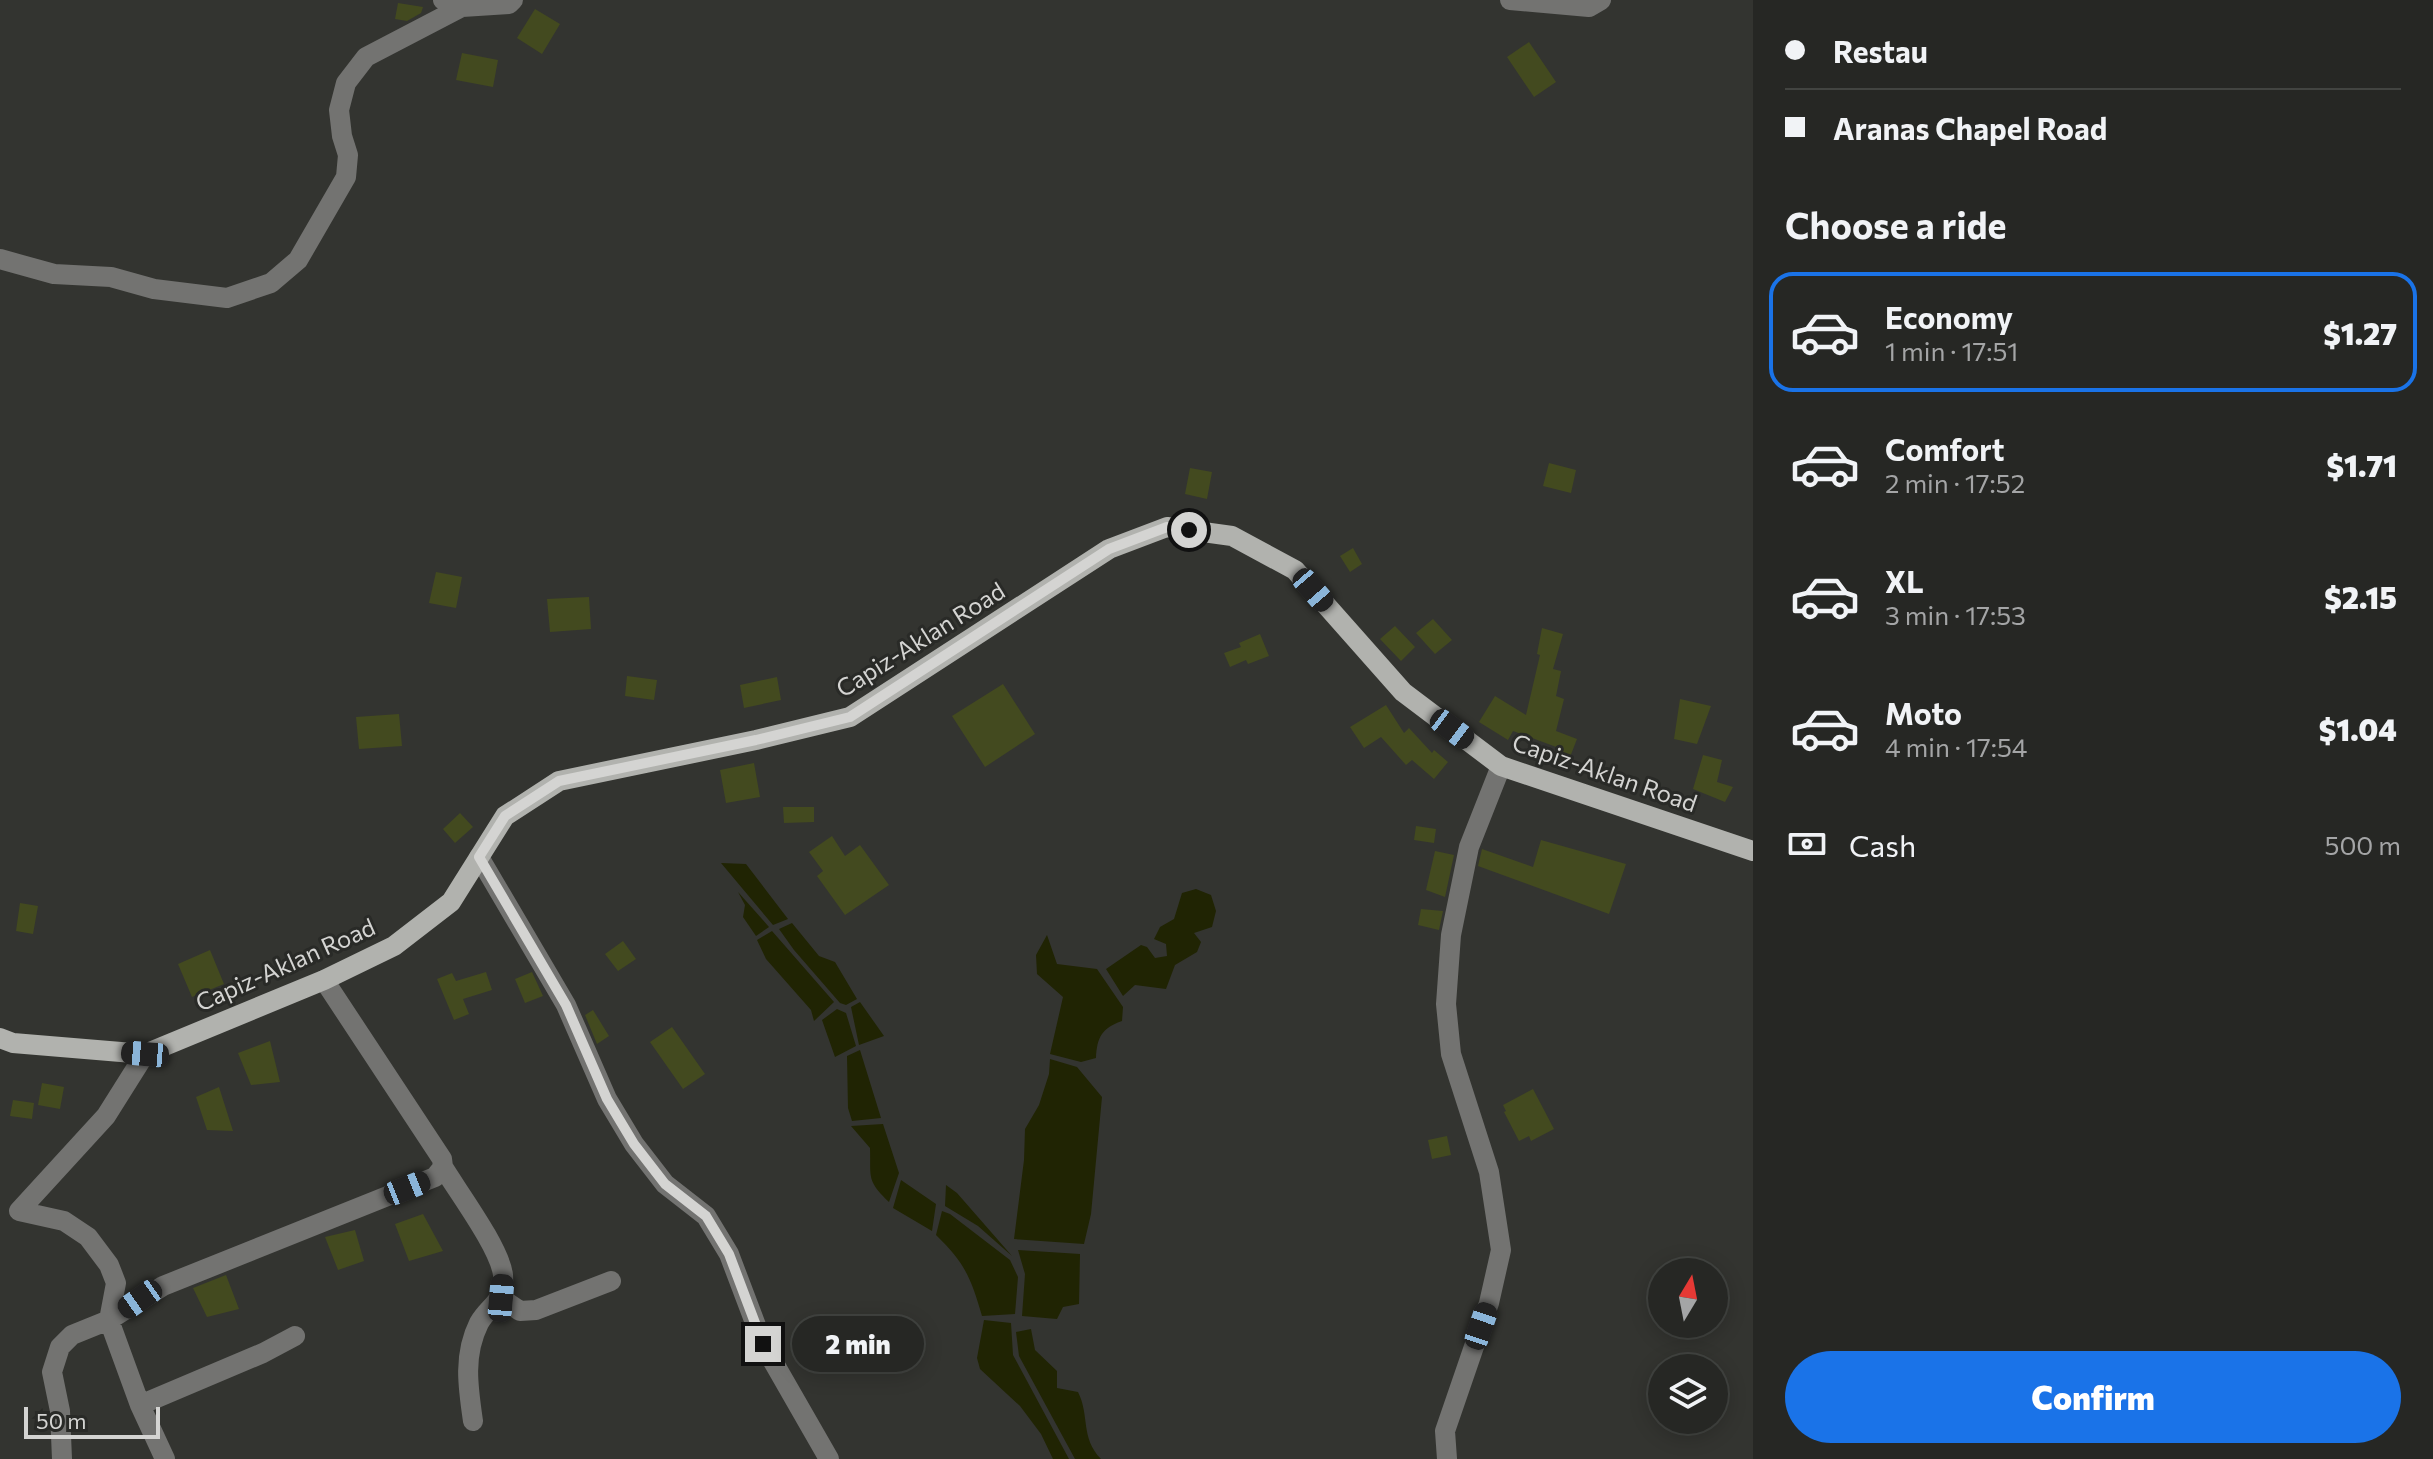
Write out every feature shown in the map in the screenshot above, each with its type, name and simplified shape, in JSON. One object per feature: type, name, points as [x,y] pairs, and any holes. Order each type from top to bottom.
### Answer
[{"type":"main road","name":"Capiz-Aklan Road","points":[[0,1038],[13,1043],[145,1054],[324,980],[394,946],[451,902],[505,816],[559,781],[850,717],[1109,549],[1167,527],[1232,536],[1295,570],[1403,692],[1501,766],[1753,851]]},
{"type":"street","points":[[0,259],[54,274],[111,277],[154,289],[227,298],[271,283],[298,260],[346,177],[348,155],[339,110],[346,83],[366,57],[453,4],[509,4],[513,0]]},
{"type":"street","points":[[1510,0],[1589,7],[1601,0]]},
{"type":"street","points":[[1447,1459],[1445,1431],[1489,1303],[1501,1250],[1489,1172],[1451,1054],[1446,1004],[1451,935],[1469,847],[1501,766]]},
{"type":"street","points":[[479,857],[566,1005],[607,1099],[634,1144],[665,1184],[706,1216],[729,1254],[763,1344],[829,1459]]},
{"type":"street","points":[[324,980],[442,1159],[443,1167],[499,1259],[503,1276],[501,1298],[480,1322],[468,1356],[467,1381],[473,1421]]},
{"type":"street","points":[[145,1054],[106,1116],[19,1211],[64,1221],[88,1237],[109,1265],[116,1283],[109,1320],[140,1405],[165,1459]]},
{"type":"street","points":[[62,1459],[60,1411],[52,1372],[60,1347],[72,1335],[109,1320],[163,1286],[435,1177],[443,1167]]},
{"type":"street","points":[[501,1298],[520,1311],[536,1310],[611,1281]]},
{"type":"street","points":[[140,1405],[263,1353],[295,1336]]},
{"type":"shaded area","points":[[721,863],[746,864],[788,919],[773,925]]},
{"type":"shaded area","points":[[1196,889],[1211,895],[1216,911],[1212,927],[1194,933],[1201,942],[1197,952],[1175,965],[1166,989],[1135,985],[1123,996],[1106,969],[1141,945],[1147,947],[1155,958],[1167,956],[1166,944],[1154,939],[1160,927],[1174,919],[1182,893]]},
{"type":"shaded area","points":[[738,892],[769,927],[756,936],[743,917],[745,905]]},
{"type":"shaded area","points":[[792,923],[819,956],[835,962],[857,999],[846,1005],[840,1003],[794,950],[779,929]]},
{"type":"shaded area","points":[[772,931],[834,1002],[814,1021],[811,1010],[766,959],[757,940]]},
{"type":"shaded area","points":[[1047,935],[1057,964],[1097,969],[1123,1007],[1122,1021],[1105,1030],[1099,1039],[1096,1058],[1081,1062],[1050,1054],[1063,997],[1037,974],[1036,955]]},
{"type":"shaded area","points":[[860,1002],[884,1036],[859,1045],[851,1007]]},
{"type":"shaded area","points":[[837,1009],[846,1013],[856,1046],[835,1057],[822,1020]]},
{"type":"shaded area","points":[[860,1050],[881,1118],[852,1121],[848,1108],[847,1056]]},
{"type":"shaded area","points":[[1050,1059],[1077,1067],[1102,1097],[1091,1214],[1084,1244],[1014,1239],[1025,1129],[1039,1105],[1049,1074]]},
{"type":"shaded area","points":[[883,1124],[899,1173],[889,1202],[871,1178],[870,1148],[851,1126]]},
{"type":"shaded area","points":[[901,1180],[936,1204],[932,1231],[893,1208]]},
{"type":"shaded area","points":[[946,1185],[957,1193],[1012,1256],[978,1226],[945,1206]]},
{"type":"shaded area","points":[[942,1211],[1010,1260],[1018,1277],[1015,1314],[982,1316],[966,1272],[936,1235]]},
{"type":"shaded area","points":[[1018,1250],[1080,1254],[1079,1304],[1063,1307],[1057,1319],[1022,1316],[1025,1274]]},
{"type":"shaded area","points":[[984,1320],[1011,1323],[1013,1355],[1069,1459],[1053,1459],[1041,1434],[1020,1406],[980,1369],[977,1358]]},
{"type":"shaded area","points":[[1031,1329],[1035,1350],[1057,1371],[1057,1388],[1078,1392],[1090,1443],[1101,1459],[1075,1459],[1019,1356],[1016,1332]]},
{"type":"building","points":[[398,3],[423,7],[421,13],[407,21],[395,19]]},
{"type":"building","points":[[535,9],[560,24],[542,54],[517,38]]},
{"type":"building","points":[[1529,42],[1556,82],[1534,97],[1507,57]]},
{"type":"building","points":[[462,53],[498,60],[493,87],[456,80]]},
{"type":"building","points":[[1549,463],[1576,470],[1571,493],[1543,486]]},
{"type":"building","points":[[1190,468],[1212,472],[1207,499],[1185,494]]},
{"type":"building","points":[[1353,548],[1362,564],[1350,572],[1340,556]]},
{"type":"building","points":[[436,572],[462,577],[456,608],[429,603]]},
{"type":"building","points":[[589,597],[591,629],[550,632],[547,599]]},
{"type":"building","points":[[1433,619],[1452,640],[1435,654],[1416,633]]},
{"type":"building","points":[[1395,626],[1415,647],[1401,661],[1380,639]]},
{"type":"building","points":[[1542,628],[1563,634],[1553,669],[1561,671],[1556,696],[1564,699],[1556,731],[1577,739],[1570,757],[1557,752],[1559,748],[1513,731],[1508,740],[1479,722],[1495,696],[1526,715],[1540,655],[1537,654]]},
{"type":"building","points":[[1260,634],[1269,656],[1230,667],[1224,653],[1241,647],[1239,643]]},
{"type":"building","points":[[627,676],[657,680],[654,700],[625,696]]},
{"type":"building","points":[[777,677],[781,700],[744,708],[740,685]]},
{"type":"building","points":[[1003,684],[1035,734],[985,767],[952,716]]},
{"type":"building","points":[[1680,699],[1711,706],[1697,744],[1674,739]]},
{"type":"building","points":[[1386,705],[1404,733],[1409,728],[1432,753],[1434,750],[1448,762],[1434,779],[1412,760],[1406,765],[1381,737],[1364,748],[1350,727]]},
{"type":"building","points":[[399,714],[402,746],[359,749],[356,717]]},
{"type":"building","points":[[1703,755],[1722,760],[1717,782],[1733,787],[1725,802],[1693,789]]},
{"type":"building","points":[[754,763],[760,797],[726,803],[720,770]]},
{"type":"building","points":[[783,807],[814,807],[814,822],[784,823]]},
{"type":"building","points":[[460,813],[473,827],[455,843],[443,829]]},
{"type":"building","points":[[1416,826],[1436,829],[1434,843],[1414,840]]},
{"type":"building","points":[[832,836],[845,856],[860,845],[889,885],[845,915],[817,876],[823,871],[809,852]]},
{"type":"building","points":[[1541,840],[1626,864],[1609,914],[1478,866],[1482,849],[1533,867]]},
{"type":"building","points":[[1435,851],[1454,855],[1445,897],[1426,890]]},
{"type":"building","points":[[20,903],[38,906],[33,934],[16,931]]},
{"type":"building","points":[[1421,909],[1443,911],[1439,930],[1418,925]]},
{"type":"building","points":[[623,941],[636,959],[618,971],[605,954]]},
{"type":"building","points":[[210,950],[224,984],[192,997],[178,964]]},
{"type":"building","points":[[486,972],[492,990],[463,999],[469,1014],[454,1020],[437,979],[452,973],[456,981]]},
{"type":"building","points":[[532,972],[543,996],[525,1003],[515,979]]},
{"type":"building","points":[[593,1010],[609,1036],[597,1044],[585,1015]]},
{"type":"building","points":[[672,1027],[705,1074],[683,1089],[650,1042]]},
{"type":"building","points":[[270,1041],[280,1082],[251,1085],[238,1053]]},
{"type":"building","points":[[42,1083],[64,1087],[60,1109],[38,1105]]},
{"type":"building","points":[[219,1087],[233,1131],[207,1130],[196,1097]]},
{"type":"building","points":[[1533,1089],[1554,1129],[1531,1141],[1529,1136],[1519,1141],[1503,1105]]},
{"type":"building","points":[[13,1100],[34,1103],[32,1119],[10,1116]]},
{"type":"building","points":[[1447,1136],[1451,1155],[1432,1159],[1428,1140]]},
{"type":"building","points":[[423,1214],[443,1251],[409,1261],[395,1224]]},
{"type":"building","points":[[355,1230],[364,1261],[338,1270],[325,1237]]},
{"type":"building","points":[[226,1275],[239,1309],[207,1317],[193,1288]]},
{"type":"route","points":[[763,1344],[729,1254],[706,1216],[665,1184],[634,1144],[607,1099],[566,1005],[479,857],[505,816],[559,781],[850,717],[1109,549],[1167,527],[1189,530]]}]
